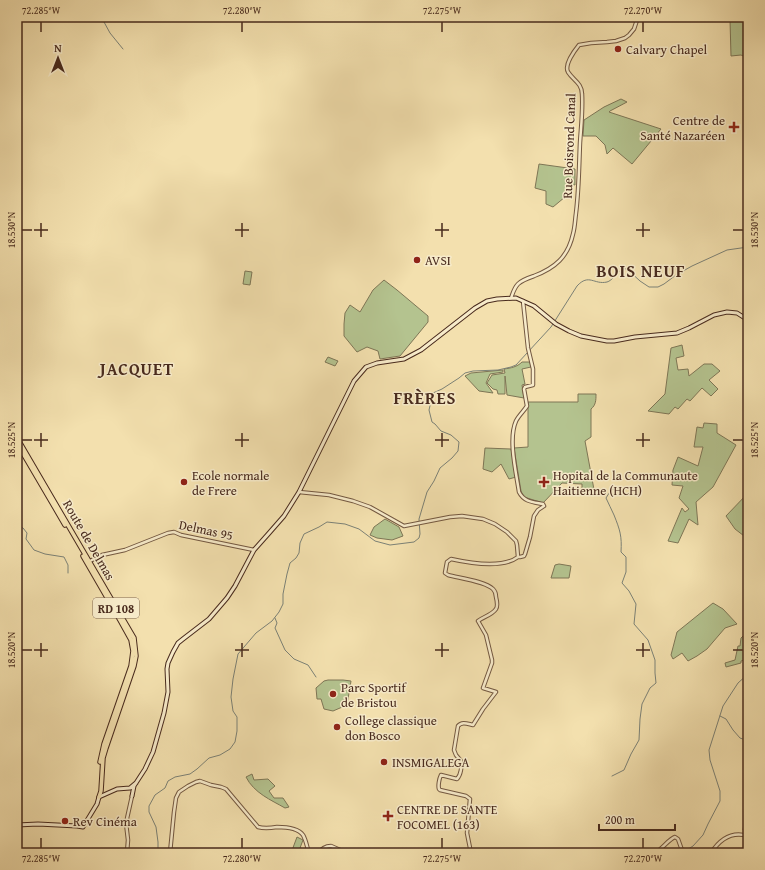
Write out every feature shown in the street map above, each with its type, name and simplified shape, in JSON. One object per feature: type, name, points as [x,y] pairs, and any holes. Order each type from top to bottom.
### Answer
[{"type":"main road","points":[[132,796],[136,782],[150,759],[164,713],[168,692],[167,669],[172,652],[183,638],[209,619],[227,598],[254,550],[284,516],[299,492],[354,381],[366,367],[377,363],[404,359],[421,350],[481,304],[497,299],[516,298],[534,306],[556,324],[574,334],[610,341],[635,336],[677,332],[690,328],[714,315],[727,312],[737,313],[748,320]]},
{"type":"main road","name":"Route de Delmas","points":[[17,438],[131,640],[134,651],[131,666],[104,744],[101,757],[100,795],[98,804],[83,827],[38,824],[17,825]]},
{"type":"main road","name":"Route de Delmas","points":[[17,443],[88,562]]},
{"type":"main road","points":[[100,795],[117,789],[130,788],[136,782]]},
{"type":"main road","points":[[127,788],[131,792],[132,796]]},
{"type":"street","name":"Rue Boisrond Canal","points":[[511,298],[518,284],[524,279],[556,265],[567,251],[573,235],[579,184],[582,94],[579,83],[567,71],[572,53],[579,45],[608,42],[629,35],[634,29],[638,17]]},
{"type":"street","points":[[471,853],[467,833],[470,800],[466,796],[440,790],[438,787],[440,777],[442,776],[457,779],[459,777],[461,761],[454,748],[458,726],[462,723],[473,725],[496,692],[483,688],[492,660],[486,635],[478,621],[484,616],[493,612],[497,606],[497,600],[494,590],[485,584],[445,573],[448,562],[451,559],[483,564],[510,562],[518,557],[520,558],[524,556],[530,537],[534,516],[538,510],[544,506],[543,504],[525,499],[519,492],[513,449],[512,434],[516,422],[527,406],[524,389],[525,387],[533,384],[533,369],[528,348],[523,301]]},
{"type":"street","points":[[299,492],[329,495],[353,501],[370,507],[404,526],[450,517],[462,516],[483,519],[495,524],[507,532],[516,541],[518,557]]},
{"type":"street","name":"Delmas 95","points":[[88,562],[102,555],[125,550],[154,538],[174,532],[181,535],[254,550]]},
{"type":"street","points":[[170,853],[176,798],[179,792],[200,781],[224,788],[228,791],[258,827],[285,828],[300,832],[303,835],[309,853]]},
{"type":"street","points":[[127,853],[128,840],[126,823],[132,796]]},
{"type":"street","points":[[711,853],[716,845],[729,835],[748,836]]},
{"type":"street","points":[[655,853],[675,837],[677,838],[683,853]]},
{"type":"street","points":[[318,853],[326,846],[331,846],[348,853]]},
{"type":"street","points":[[361,853],[379,851],[394,853]]},
{"type":"green space","points":[[746,17],[748,17],[748,58],[741,55],[731,56],[730,20],[746,20]]},
{"type":"green space","points":[[621,99],[627,102],[609,112],[661,129],[632,164],[613,148],[607,154],[605,145],[596,136],[583,136],[584,120],[604,107]]},
{"type":"green space","points":[[539,164],[575,169],[575,185],[571,184],[566,188],[565,197],[553,207],[546,204],[546,191],[535,188]]},
{"type":"green space","points":[[245,271],[252,272],[250,285],[243,284]]},
{"type":"green space","points":[[384,280],[428,316],[428,322],[400,356],[380,359],[378,351],[367,347],[357,352],[344,336],[344,324],[345,313],[350,305],[360,312],[373,290]]},
{"type":"green space","points":[[682,345],[684,356],[676,358],[678,370],[688,369],[689,376],[704,364],[712,364],[720,371],[709,380],[718,389],[711,396],[702,388],[690,401],[687,399],[678,409],[675,407],[669,414],[648,411],[665,394],[671,348]]},
{"type":"green space","points":[[328,357],[338,361],[335,366],[325,362]]},
{"type":"green space","points":[[522,362],[530,362],[531,367],[522,369],[525,384],[522,385],[524,398],[507,395],[505,376],[505,394],[498,394],[497,390],[493,389],[487,383],[492,375],[505,373],[504,369],[511,368]]},
{"type":"green space","points":[[503,370],[503,372],[490,374],[486,383],[493,393],[479,391],[465,376],[471,373]]},
{"type":"green space","points":[[578,394],[596,394],[595,404],[591,409],[591,437],[585,441],[595,495],[582,494],[582,484],[562,483],[543,503],[524,497],[521,491],[514,448],[528,447],[528,402],[578,402]]},
{"type":"green space","points":[[704,423],[717,424],[717,433],[736,445],[713,487],[696,502],[698,525],[689,519],[678,543],[668,541],[682,508],[685,512],[689,509],[679,498],[683,486],[672,485],[673,470],[678,457],[698,466],[703,447],[694,447],[697,427],[703,428]]},
{"type":"green space","points":[[485,448],[511,449],[516,477],[509,479],[501,464],[492,472],[483,469]]},
{"type":"green space","points":[[748,493],[748,539],[735,529],[726,516]]},
{"type":"green space","points":[[385,519],[399,527],[403,536],[392,540],[377,538],[370,535],[374,527]]},
{"type":"green space","points":[[559,564],[571,566],[569,578],[551,578],[555,565]]},
{"type":"green space","points":[[713,603],[723,609],[737,624],[725,628],[707,649],[688,661],[682,653],[673,659],[671,655],[677,632]]},
{"type":"green space","points":[[747,632],[748,659],[741,661],[741,663],[726,667],[725,663],[735,660],[741,638]]},
{"type":"green space","name":"Parc Sportif de Bristou","points":[[324,681],[351,681],[347,705],[333,711],[324,709],[321,699],[317,699],[316,688]]},
{"type":"green space","points":[[252,774],[254,780],[268,779],[275,786],[269,791],[274,798],[283,798],[289,807],[285,808],[258,792],[249,783],[246,777]]},
{"type":"green space","points":[[746,811],[748,812],[748,831],[743,830]]},
{"type":"green space","points":[[297,837],[303,840],[300,848],[304,849],[302,853],[291,853]]},
{"type":"waterway","points":[[98,17],[104,22],[110,33],[123,49]]},
{"type":"waterway","points":[[155,853],[158,848],[156,827],[149,812],[149,806],[155,795],[165,788],[168,781],[175,777],[190,774],[209,758],[220,755],[230,749],[235,742],[237,717],[233,711],[231,697],[238,654],[256,633],[272,621],[279,612],[283,604],[283,594],[290,563],[299,553],[300,543],[304,534],[327,522],[345,524],[359,529],[375,541],[390,545],[414,542],[419,538],[419,519],[427,492],[440,468],[458,451],[459,442],[451,435],[441,431],[432,422],[429,410],[433,393],[442,389],[465,373],[473,371],[498,370],[516,365],[551,327],[577,286],[585,280],[607,282],[624,268],[649,287],[658,287],[692,266],[727,250],[748,247]]},
{"type":"waterway","points":[[612,776],[624,770],[639,740],[642,704],[650,688],[656,683],[655,660],[648,640],[634,624],[636,604],[629,591],[622,583],[626,572],[626,557],[621,552],[621,537],[619,529],[606,498],[611,490],[620,487]]},
{"type":"waterway","points":[[17,525],[23,528],[27,533],[26,539],[34,550],[45,554],[64,557],[68,565],[68,573]]},
{"type":"waterway","points":[[275,618],[277,623],[275,628],[285,650],[294,659],[308,665],[316,677]]},
{"type":"waterway","points":[[682,853],[693,846],[703,835],[720,801],[720,791],[710,760],[709,750],[723,706],[738,683],[748,674]]},
{"type":"waterway","points":[[720,716],[726,719],[740,738],[748,741]]},
{"type":"place","name":"Calvary Chapel","points":[[618,49]]},
{"type":"place","name":"Centre de Santé Nazaréen","points":[[734,127]]},
{"type":"place","name":"AVSI","points":[[417,260]]},
{"type":"place","name":"Ecole normale de Frere","points":[[184,482]]},
{"type":"place","name":"Hopital de la Communaute Haitienne (HCH)","points":[[544,482]]},
{"type":"place","name":"Parc Sportif de Bristou","points":[[333,694]]},
{"type":"place","name":"College classique don Bosco","points":[[337,727]]},
{"type":"place","name":"INSMIGALEGA","points":[[384,762]]},
{"type":"place","name":"CENTRE DE SANTE FOCOMEL (163)","points":[[388,816]]},
{"type":"place","name":"Rev Cinéma","points":[[65,821]]},
{"type":"district","name":"BOIS NEUF","points":[[641,270]]},
{"type":"district","name":"JACQUET","points":[[137,368]]},
{"type":"district","name":"FRÈRES","points":[[425,397]]}]
